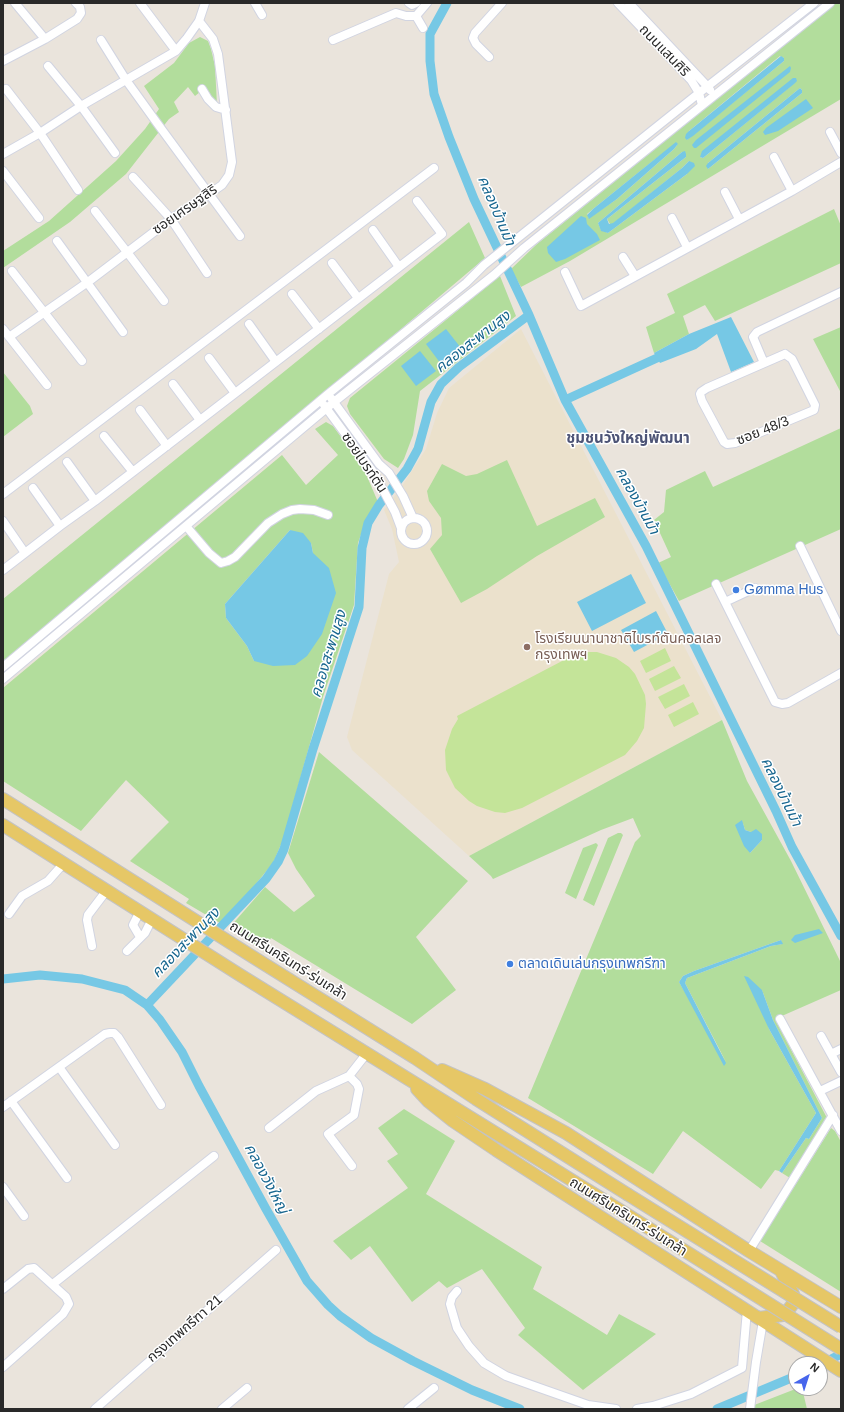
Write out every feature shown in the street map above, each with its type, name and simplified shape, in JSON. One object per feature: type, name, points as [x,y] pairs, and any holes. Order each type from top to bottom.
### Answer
[{"type":"main road","name":"ถนนศรีนครินทร์-ร่มเกล้า","points":[[3,799],[415,1058],[476,1099],[841,1327]]},
{"type":"main road","name":"ถนนศรีนครินทร์-ร่มเกล้า","points":[[3,825],[841,1349]]},
{"type":"main road","name":"ถนนศรีนครินทร์-ร่มเกล้า","points":[[415,1058],[485,1089],[566,1133],[749,1251],[841,1307]]},
{"type":"main road","name":"ถนนศรีนครินทร์-ร่มเกล้า","points":[[407,1078],[428,1102],[453,1121],[841,1371]]},
{"type":"main road","points":[[761,1319],[783,1315],[792,1305],[794,1300],[793,1294],[781,1270]]},
{"type":"street","points":[[15,3],[45,39]]},
{"type":"street","points":[[3,61],[45,39],[77,18],[80,13],[80,7],[76,3]]},
{"type":"street","points":[[140,3],[176,51]]},
{"type":"street","points":[[3,154],[40,134],[81,106],[176,51],[188,38],[199,21],[205,3]]},
{"type":"street","points":[[255,3],[262,16]]},
{"type":"street","points":[[409,3],[412,5],[416,3]]},
{"type":"street","points":[[333,40],[396,13],[406,16],[416,16],[427,3]]},
{"type":"street","points":[[488,57],[476,44],[473,38],[475,33],[502,3]]},
{"type":"street","name":"ถนนแสนศิริ","points":[[618,3],[691,80],[699,93],[702,105]]},
{"type":"street","name":"ถนนแสนศิริ","points":[[629,3],[707,86],[713,97]]},
{"type":"street","points":[[3,668],[328,395],[466,283],[484,265],[707,86],[814,3]]},
{"type":"street","points":[[3,679],[326,408],[494,275],[524,248],[830,3]]},
{"type":"street","points":[[416,16],[423,28]]},
{"type":"street","name":"ซอยเศรษฐสิริ","points":[[9,337],[88,282],[171,219],[222,185],[229,175],[232,162],[218,54],[213,40],[199,21]]},
{"type":"street","points":[[775,34],[781,42]]},
{"type":"street","points":[[101,40],[126,80],[240,236]]},
{"type":"street","points":[[48,66],[81,106],[115,153]]},
{"type":"street","points":[[6,89],[40,134],[78,190]]},
{"type":"street","points":[[202,89],[208,99],[216,106],[226,110]]},
{"type":"street","points":[[830,132],[841,153]]},
{"type":"street","points":[[774,157],[792,191]]},
{"type":"street","points":[[565,272],[581,306],[792,191],[841,162]]},
{"type":"street","points":[[3,494],[434,168]]},
{"type":"street","points":[[3,171],[39,218]]},
{"type":"street","points":[[133,177],[171,219],[207,273]]},
{"type":"street","points":[[724,192],[739,219]]},
{"type":"street","points":[[3,570],[167,446],[442,234],[417,201]]},
{"type":"street","points":[[94,211],[164,301]]},
{"type":"street","points":[[672,218],[687,247]]},
{"type":"street","points":[[373,230],[399,267]]},
{"type":"street","points":[[57,241],[123,332]]},
{"type":"street","points":[[623,257],[635,276]]},
{"type":"street","points":[[332,263],[358,298]]},
{"type":"street","points":[[12,271],[82,361]]},
{"type":"street","points":[[764,363],[753,337],[757,332],[841,292]]},
{"type":"street","points":[[292,294],[319,329]]},
{"type":"street","points":[[248,324],[276,362]]},
{"type":"street","points":[[3,330],[47,385]]},
{"type":"street","name":"ซอย 48/3","points":[[785,354],[792,359],[815,408],[812,412],[735,443],[727,444],[724,442],[702,401],[700,394],[707,388],[764,363],[785,354]]},
{"type":"street","points":[[209,358],[235,393]]},
{"type":"street","points":[[173,384],[200,420]]},
{"type":"street","name":"ซอยไบรท์ตัน","points":[[321,401],[374,473],[395,512],[401,528],[402,537],[406,542],[413,545],[421,542],[427,536],[427,527],[422,520],[413,518],[403,496],[388,473],[379,464],[328,395]]},
{"type":"street","points":[[140,410],[167,446]]},
{"type":"street","points":[[104,436],[133,472]]},
{"type":"street","points":[[67,462],[95,501]]},
{"type":"street","points":[[33,488],[60,526]]},
{"type":"street","points":[[186,526],[209,553],[221,563],[235,557],[268,523],[282,514],[300,508],[314,510],[328,515]]},
{"type":"street","points":[[401,528],[405,520],[413,518]]},
{"type":"street","points":[[3,520],[25,553]]},
{"type":"street","points":[[800,546],[841,631]]},
{"type":"street","points":[[716,584],[774,702],[782,704],[788,702],[841,673]]},
{"type":"street","points":[[725,602],[755,588]]},
{"type":"street","points":[[9,914],[22,896],[48,881],[64,863]]},
{"type":"street","points":[[92,946],[87,920],[88,915],[107,890]]},
{"type":"street","points":[[140,911],[133,925],[140,937]]},
{"type":"street","points":[[127,951],[145,933],[152,919]]},
{"type":"street","points":[[780,1019],[841,1131]]},
{"type":"street","points":[[3,1107],[108,1033],[114,1033],[118,1037],[161,1105]]},
{"type":"street","points":[[821,1036],[841,1072]]},
{"type":"street","points":[[831,1054],[841,1049]]},
{"type":"street","points":[[269,1128],[316,1091],[349,1076],[367,1053]]},
{"type":"street","points":[[59,1067],[116,1144]]},
{"type":"street","points":[[349,1076],[357,1084],[359,1089],[354,1114],[328,1134],[352,1166]]},
{"type":"street","points":[[820,1092],[841,1081]]},
{"type":"street","points":[[11,1101],[67,1178]]},
{"type":"street","points":[[749,1251],[833,1115]]},
{"type":"street","points":[[53,1284],[214,1156]]},
{"type":"street","points":[[3,1187],[24,1216]]},
{"type":"street","name":"กรุงเทพกรีฑา 21","points":[[95,1409],[276,1250]]},
{"type":"street","points":[[3,1289],[23,1272],[31,1268],[37,1270],[53,1284],[66,1297],[69,1304],[63,1314],[3,1367]]},
{"type":"street","points":[[457,1291],[452,1297],[450,1304],[457,1328],[469,1346],[484,1363],[506,1376],[540,1388],[588,1404],[616,1409]]},
{"type":"street","points":[[637,1409],[653,1406],[691,1394],[742,1368],[747,1310]]},
{"type":"street","points":[[750,1409],[761,1319]]},
{"type":"street","points":[[222,1409],[247,1388]]},
{"type":"street","points":[[408,1409],[434,1388]]},
{"type":"shaded area","name":"โรงเรียนนานาชาติไบรท์ตันคอลเลจ กรุงเทพฯ","points":[[521,329],[722,720],[469,856],[352,750],[347,737],[389,574],[399,562],[392,529],[384,510],[402,486],[426,449],[437,413],[449,388]]},
{"type":"green space","points":[[836,3],[841,3],[841,99],[570,261],[521,287],[511,269],[537,244]],"holes":[[[780,56],[784,58],[784,61],[687,140],[689,131]],[[797,81],[703,158],[700,157]],[[800,88],[802,90],[802,93],[708,169],[708,163]],[[678,144],[617,199],[589,218],[587,214],[654,160]],[[682,152],[686,157],[607,219],[610,224],[613,224],[689,161],[687,174],[608,233],[601,230],[598,223]]]},
{"type":"green space","points":[[200,37],[208,41],[211,49],[215,66],[217,105],[205,88],[195,96],[188,87],[174,102],[179,112],[169,119],[126,174],[70,222],[3,268],[3,251],[49,221],[116,161],[145,129],[159,109],[144,86],[174,63],[189,43]]},
{"type":"green space","points":[[834,209],[841,226],[841,263],[715,321],[705,305],[683,316],[689,334],[654,353],[646,327],[675,313],[667,294]]},
{"type":"green space","points":[[469,222],[485,258],[108,577],[3,663],[3,599]]},
{"type":"green space","points":[[500,276],[516,316],[420,391],[413,435],[404,459],[398,468],[384,459],[350,414],[347,406],[350,398]]},
{"type":"green space","points":[[841,327],[841,393],[813,339]]},
{"type":"green space","points":[[3,372],[30,406],[33,414],[3,437]]},
{"type":"green space","points":[[326,422],[333,426],[363,467],[378,502],[364,526],[358,543],[354,605],[323,697],[283,840],[273,863],[250,891],[220,923],[186,903],[189,899],[130,861],[169,822],[126,780],[81,831],[3,781],[3,688],[282,455],[306,485],[338,455],[315,429]],"holes":[[[290,530],[311,543],[313,553],[254,661],[247,646],[226,618],[225,604]]]},
{"type":"green space","points":[[841,428],[841,529],[679,601],[658,563],[671,557],[654,520],[664,512],[666,490],[705,471],[713,487]]},
{"type":"green space","points":[[507,460],[537,526],[595,498],[605,517],[537,556],[487,589],[461,603],[430,549],[442,535],[441,518],[429,501],[427,491],[442,464],[466,476],[477,474]]},
{"type":"green space","points":[[665,648],[671,661],[646,673],[640,661]]},
{"type":"green space","points":[[585,649],[587,652],[597,652],[616,658],[629,667],[635,674],[645,695],[646,704],[644,728],[637,741],[625,755],[522,808],[505,813],[495,812],[477,806],[469,801],[455,788],[446,770],[445,750],[452,729],[458,719],[457,716]]},
{"type":"green space","points":[[674,666],[681,678],[655,691],[649,679]]},
{"type":"green space","points":[[684,684],[690,696],[665,709],[658,697]]},
{"type":"green space","points":[[693,702],[699,714],[674,727],[668,715]]},
{"type":"green space","points":[[722,720],[747,781],[791,861],[841,963],[841,990],[775,1019],[827,1118],[790,1178],[782,1173],[806,1138],[809,1139],[822,1118],[773,1020],[762,990],[769,1029],[816,1113],[779,1171],[775,1170],[761,1189],[683,1131],[653,1174],[528,1098],[635,842],[641,836],[633,818],[601,830],[493,879],[469,856]],"holes":[[[742,820],[745,830],[751,832],[762,840],[750,853]],[[781,940],[782,944],[771,946],[687,978],[685,983],[726,1062],[679,982],[683,976],[694,971]]]},
{"type":"green space","points":[[319,752],[468,881],[416,937],[456,990],[412,1024],[271,938],[264,951],[230,927],[265,887],[294,912],[315,896],[296,869],[288,853]]},
{"type":"green space","points":[[618,833],[623,835],[594,906],[583,900],[608,838]]},
{"type":"green space","points":[[596,843],[598,845],[576,899],[565,893],[583,848]]},
{"type":"green space","points":[[404,1109],[455,1141],[426,1194],[542,1267],[533,1289],[607,1335],[619,1314],[656,1334],[583,1390],[518,1335],[525,1328],[482,1269],[447,1288],[439,1281],[412,1302],[370,1246],[351,1260],[333,1241],[408,1188],[387,1161],[398,1154],[378,1128]]},
{"type":"green space","points":[[831,1128],[835,1131],[841,1142],[841,1292],[760,1241]]},
{"type":"green space","points":[[788,1392],[788,1396],[804,1396],[807,1409],[744,1409]]},
{"type":"water","points":[[781,56],[784,58],[784,61],[693,136],[687,140],[685,138],[689,131]]},
{"type":"water","points":[[790,66],[790,72],[696,148],[694,148],[692,145],[696,140]]},
{"type":"water","points":[[793,78],[796,78],[797,81],[794,84],[703,158],[700,157],[702,151]]},
{"type":"water","points":[[800,88],[802,93],[708,169],[706,166],[708,163]]},
{"type":"water","points":[[806,99],[813,108],[778,131],[765,135],[763,132],[766,128]]},
{"type":"water","points":[[676,142],[678,144],[674,149],[617,199],[589,219],[587,215],[593,209]]},
{"type":"water","points":[[685,151],[686,157],[607,219],[609,224],[613,223],[689,161],[694,163],[695,166],[687,174],[608,233],[601,231],[598,223]]},
{"type":"water","points":[[581,216],[586,218],[587,224],[597,234],[600,240],[565,259],[556,262],[548,253],[547,247]]},
{"type":"water","points":[[731,317],[754,362],[731,372],[717,334],[696,349],[660,363],[654,353],[689,334]]},
{"type":"water","points":[[446,329],[461,348],[441,364],[426,344]]},
{"type":"water","points":[[420,351],[436,371],[416,386],[401,366]]},
{"type":"water","points":[[290,530],[303,533],[311,543],[313,553],[329,568],[336,593],[322,634],[307,656],[295,665],[273,666],[254,661],[247,646],[226,618],[225,604]]},
{"type":"water","points":[[631,574],[646,603],[592,631],[577,602]]},
{"type":"water","points":[[656,611],[668,634],[634,652],[621,630]]},
{"type":"water","points":[[742,820],[745,830],[751,832],[756,829],[762,834],[762,840],[750,853],[744,846],[735,825]]},
{"type":"water","points":[[819,929],[823,933],[795,943],[791,940],[795,935]]},
{"type":"water","points":[[781,940],[783,944],[771,946],[687,978],[685,983],[726,1063],[724,1066],[679,982],[683,976],[694,971]]},
{"type":"water","points":[[744,976],[748,977],[762,990],[773,1020],[822,1118],[809,1139],[806,1138],[782,1173],[779,1171],[816,1113],[769,1029]]},
{"type":"waterway","name":"คลองบ้านม้า","points":[[447,3],[430,34],[430,61],[434,94],[449,137],[474,199],[529,315],[565,400],[646,546],[776,811],[792,847],[841,936]]},
{"type":"waterway","name":"คลองสะพานสูง","points":[[147,1005],[266,879],[278,862],[284,849],[313,749],[359,607],[362,548],[368,523],[379,505],[407,469],[418,449],[431,402],[441,384],[459,367],[529,315]]},
{"type":"waterway","points":[[565,400],[668,353]]},
{"type":"waterway","name":"คลองวังใหญ่","points":[[3,979],[40,975],[82,979],[125,990],[147,1005],[160,1020],[182,1052],[266,1209],[307,1281],[328,1305],[340,1316],[371,1338],[413,1361],[472,1390],[520,1409]]},
{"type":"waterway","name":"คลองวังใหญ่","points":[[828,1361],[841,1354]]},
{"type":"waterway","name":"คลองวังใหญ่","points":[[717,1409],[788,1379]]},
{"type":"place","name":"Gømma Hus","points":[[736,590]]},
{"type":"place","name":"โรงเรียนนานาชาติไบรท์ตันคอลเลจ กรุงเทพฯ","points":[[527,647]]},
{"type":"place","name":"ตลาดเดินเล่นกรุงเทพกรีฑา","points":[[510,964]]},
{"type":"district","name":"ชุมชนวังใหญ่พัฒนา","points":[[628,439]]}]
